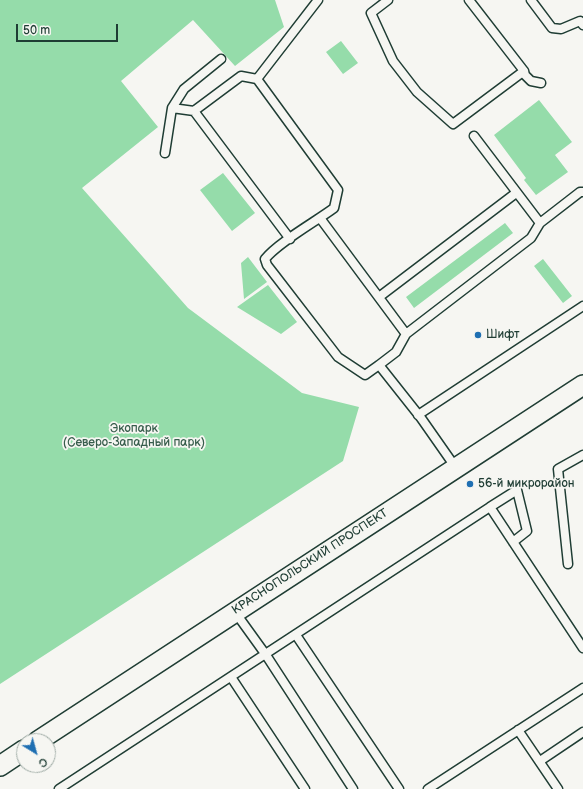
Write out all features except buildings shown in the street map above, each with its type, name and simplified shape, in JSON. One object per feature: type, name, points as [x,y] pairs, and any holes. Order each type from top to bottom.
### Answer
[{"type":"street","name":"КРАСНОПОЛЬСКИЙ ПРОСПЕКТ","points":[[50,733],[583,385]]},
{"type":"street","points":[[0,766],[16,755]]},
{"type":"lane","points":[[257,79],[318,0]]},
{"type":"lane","points":[[388,0],[371,13],[393,61],[417,92],[453,124],[524,71]]},
{"type":"lane","points":[[469,0],[524,71],[525,75],[531,81],[541,83]]},
{"type":"lane","points":[[531,0],[552,28],[562,30],[582,22]]},
{"type":"lane","points":[[165,153],[172,108],[184,89],[221,59]]},
{"type":"lane","points":[[172,108],[194,111],[241,76],[257,79],[338,190],[334,208],[290,239],[266,259],[267,265],[338,357],[364,375],[396,352],[406,334],[531,238],[540,223],[580,192],[583,192]]},
{"type":"lane","points":[[194,111],[290,239]]},
{"type":"lane","points":[[474,136],[540,223]]},
{"type":"lane","points":[[379,297],[516,193]]},
{"type":"lane","points":[[320,218],[406,334]]},
{"type":"lane","points":[[418,415],[583,306]]},
{"type":"lane","points":[[379,364],[456,468]]},
{"type":"lane","points":[[568,564],[558,469],[583,455]]},
{"type":"lane","points":[[59,789],[517,490],[527,531],[513,542]]},
{"type":"lane","points":[[490,507],[583,647]]},
{"type":"lane","points":[[235,612],[266,655],[353,789]]},
{"type":"lane","points":[[296,635],[399,789]]},
{"type":"lane","points":[[231,677],[305,789]]},
{"type":"lane","points":[[428,789],[583,688]]},
{"type":"lane","points":[[518,730],[558,789]]},
{"type":"lane","points":[[540,761],[583,732]]},
{"type":"green space","name":"Экопарк (Северо-Западный парк)","points":[[0,0],[275,0],[284,27],[235,66],[193,20],[121,81],[158,127],[82,188],[188,308],[302,393],[359,407],[343,461],[0,684]]},
{"type":"green space","points":[[341,41],[358,63],[343,74],[326,52]]},
{"type":"green space","points":[[539,100],[572,142],[555,155],[568,172],[536,195],[524,180],[526,178],[494,135]]},
{"type":"green space","points":[[223,173],[255,213],[232,231],[200,190]]},
{"type":"green space","points":[[505,223],[513,233],[414,308],[406,297]]},
{"type":"green space","points":[[248,257],[267,282],[244,299],[241,263]]},
{"type":"green space","points":[[543,259],[572,296],[563,303],[534,266]]},
{"type":"green space","points":[[268,285],[297,322],[281,334],[237,307]]},
{"type":"place","name":"Шифт","points":[[478,335]]},
{"type":"place","name":"56-й микрорайон","points":[[470,484]]}]
